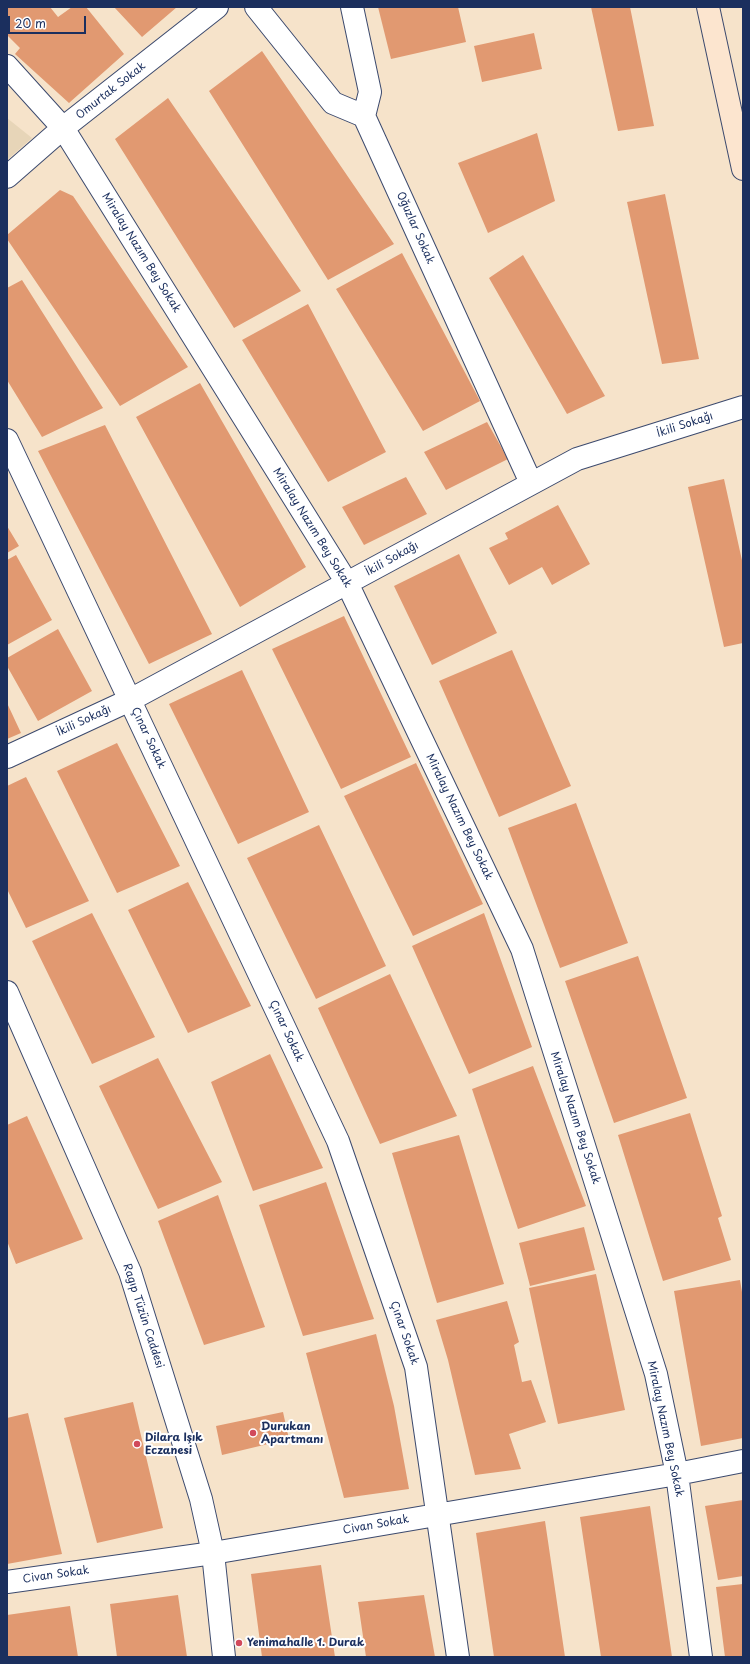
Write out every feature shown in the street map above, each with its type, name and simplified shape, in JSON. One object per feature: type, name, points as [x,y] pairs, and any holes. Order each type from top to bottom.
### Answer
[{"type":"main road","points":[[708,7],[743,169]]},
{"type":"street","name":"Omurtak Sokak","points":[[7,177],[63,128],[217,7]]},
{"type":"street","points":[[256,7],[333,103],[364,116],[370,92],[352,7]]},
{"type":"street","name":"Miralay Nazım Bey Sokak","points":[[7,66],[63,128],[347,583],[522,949],[656,1374],[677,1474],[701,1657]]},
{"type":"street","name":"Oğuzlar Sokak","points":[[364,116],[531,483]]},
{"type":"street","name":"İkili Sokağı","points":[[7,757],[130,700],[577,459],[743,407]]},
{"type":"street","name":"Çınar Sokak","points":[[7,440],[338,1141],[416,1367],[458,1657]]},
{"type":"street","name":"Ragıp Tüzün Caddesi","points":[[7,992],[130,1272],[201,1499],[213,1553],[224,1657]]},
{"type":"street","name":"Civan Sokak","points":[[7,1582],[213,1553],[677,1474],[743,1461]]},
{"type":"shaded area","points":[[7,118],[32,138],[7,160]]},
{"type":"building","points":[[7,7],[50,7],[58,17],[72,7],[86,7],[124,54],[69,103],[15,54],[20,48],[7,35]]},
{"type":"building","points":[[114,7],[177,7],[142,37]]},
{"type":"building","points":[[378,7],[458,7],[466,42],[391,59]]},
{"type":"building","points":[[591,7],[630,7],[654,126],[618,131]]},
{"type":"building","points":[[534,33],[542,69],[482,82],[474,46]]},
{"type":"building","points":[[262,51],[394,244],[328,280],[209,91]]},
{"type":"building","points":[[168,98],[301,291],[234,328],[115,139]]},
{"type":"building","points":[[537,133],[555,201],[488,233],[458,163]]},
{"type":"building","points":[[60,190],[73,196],[188,367],[120,406],[7,239],[7,235]]},
{"type":"building","points":[[665,194],[699,359],[662,364],[627,202]]},
{"type":"building","points":[[402,253],[480,401],[423,431],[336,289]]},
{"type":"building","points":[[523,255],[605,396],[567,414],[489,278]]},
{"type":"building","points":[[22,280],[103,408],[42,437],[7,380],[7,288]]},
{"type":"building","points":[[308,304],[386,452],[328,482],[242,340]]},
{"type":"building","points":[[200,383],[306,567],[240,607],[136,417]]},
{"type":"building","points":[[487,422],[508,459],[446,490],[424,452]]},
{"type":"building","points":[[105,425],[212,634],[149,664],[38,451]]},
{"type":"building","points":[[406,477],[427,514],[364,545],[342,507]]},
{"type":"building","points":[[724,479],[743,565],[743,643],[724,647],[688,487]]},
{"type":"building","points":[[558,505],[590,564],[552,585],[542,567],[509,585],[489,548],[508,539],[505,533]]},
{"type":"building","points":[[7,526],[19,546],[7,553]]},
{"type":"building","points":[[459,554],[497,633],[432,665],[394,586]]},
{"type":"building","points":[[16,555],[52,620],[7,645],[7,560]]},
{"type":"building","points":[[344,616],[411,757],[341,789],[272,649]]},
{"type":"building","points":[[58,629],[92,691],[38,721],[7,666],[7,658]]},
{"type":"building","points":[[512,650],[571,786],[499,817],[439,681]]},
{"type":"building","points":[[242,670],[309,812],[238,844],[169,704]]},
{"type":"building","points":[[7,703],[21,733],[7,739]]},
{"type":"building","points":[[117,743],[180,866],[117,893],[57,771]]},
{"type":"building","points":[[416,763],[483,904],[413,936],[344,796]]},
{"type":"building","points":[[26,777],[89,901],[26,928],[7,889],[7,786]]},
{"type":"building","points":[[576,803],[628,943],[560,968],[508,828]]},
{"type":"building","points":[[319,825],[386,966],[316,999],[247,858]]},
{"type":"building","points":[[188,882],[251,1006],[188,1033],[128,910]]},
{"type":"building","points":[[92,913],[155,1037],[92,1064],[32,941]]},
{"type":"building","points":[[484,913],[532,1047],[469,1074],[412,946]]},
{"type":"building","points":[[638,956],[687,1098],[614,1123],[565,981]]},
{"type":"building","points":[[390,974],[457,1116],[380,1144],[318,1008]]},
{"type":"building","points":[[270,1054],[323,1168],[253,1191],[211,1082]]},
{"type":"building","points":[[158,1058],[222,1182],[158,1209],[99,1086]]},
{"type":"building","points":[[533,1066],[586,1206],[518,1229],[472,1089]]},
{"type":"building","points":[[690,1113],[722,1216],[718,1218],[731,1260],[663,1281],[618,1135]]},
{"type":"building","points":[[27,1116],[83,1239],[16,1264],[7,1241],[7,1125]]},
{"type":"building","points":[[459,1135],[504,1284],[437,1303],[392,1153]]},
{"type":"building","points":[[326,1182],[374,1319],[303,1336],[259,1205]]},
{"type":"building","points":[[218,1195],[265,1327],[204,1345],[158,1221]]},
{"type":"building","points":[[584,1227],[595,1270],[530,1286],[519,1243]]},
{"type":"building","points":[[596,1274],[625,1410],[558,1424],[529,1288]]},
{"type":"building","points":[[740,1280],[743,1298],[743,1438],[701,1446],[674,1291]]},
{"type":"building","points":[[507,1301],[519,1342],[514,1345],[522,1382],[531,1380],[546,1422],[509,1434],[521,1469],[475,1475],[448,1360],[436,1320]]},
{"type":"building","points":[[376,1334],[394,1406],[409,1489],[344,1498],[306,1353]]},
{"type":"building","points":[[133,1402],[163,1528],[97,1543],[64,1418]]},
{"type":"building","name":"Durukan Apartmanı","points":[[283,1412],[289,1439],[222,1455],[216,1426]]},
{"type":"building","points":[[28,1413],[62,1554],[7,1564],[7,1418]]},
{"type":"building","points":[[743,1500],[743,1576],[718,1580],[705,1506]]},
{"type":"building","points":[[650,1506],[672,1657],[601,1657],[580,1517]]},
{"type":"building","points":[[545,1521],[565,1657],[494,1657],[476,1533]]},
{"type":"building","points":[[321,1565],[335,1657],[262,1657],[251,1574]]},
{"type":"building","points":[[743,1584],[743,1657],[725,1657],[716,1587]]},
{"type":"building","points":[[178,1595],[187,1657],[117,1657],[110,1604]]},
{"type":"building","points":[[424,1595],[435,1657],[366,1657],[358,1602]]},
{"type":"building","points":[[70,1606],[78,1657],[7,1657],[7,1615]]},
{"type":"place","name":"Durukan Apartmanı","points":[[253,1433]]},
{"type":"place","name":"Dilara Işık Eczanesi","points":[[137,1444]]},
{"type":"place","name":"Yenimahalle 1. Durak","points":[[239,1643]]}]
